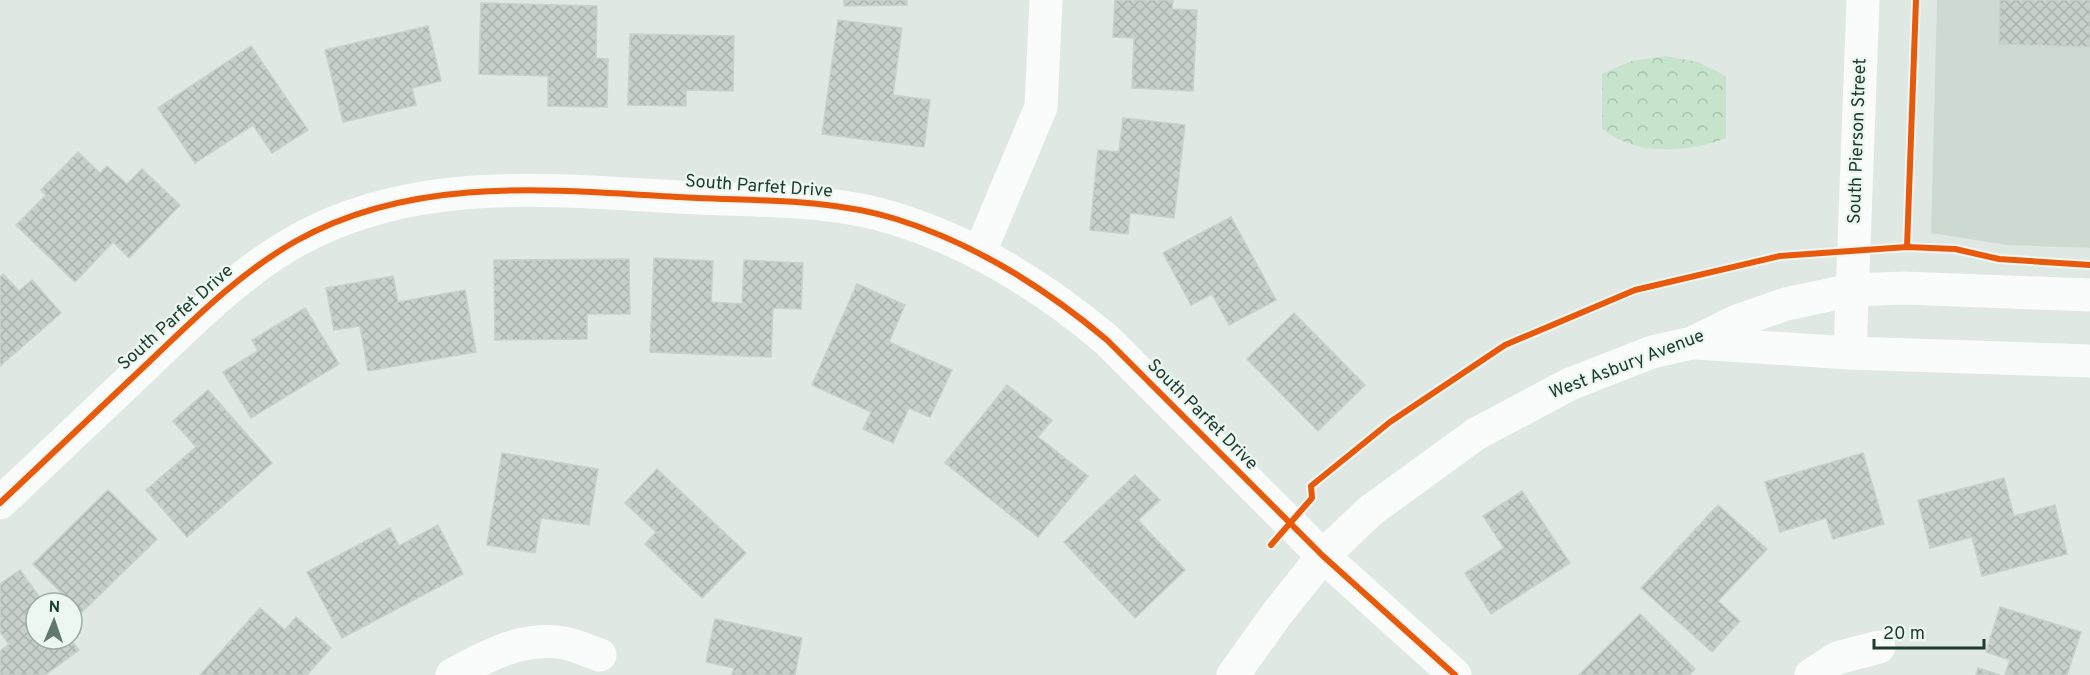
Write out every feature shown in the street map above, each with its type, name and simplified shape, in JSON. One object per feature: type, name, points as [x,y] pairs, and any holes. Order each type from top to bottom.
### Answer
[{"type":"street","points":[[980,252],[1041,107],[1046,0]]},
{"type":"street","name":"South Pierson Street","points":[[1850,353],[1863,0]]},
{"type":"street","name":"South Parfet Drive","points":[[0,503],[212,302],[256,266],[297,240],[376,208],[453,193],[496,191],[807,203],[893,218],[935,232],[980,252],[1045,291],[1107,340],[1323,556],[1455,675]]},
{"type":"street","name":"West Asbury Avenue","points":[[1233,675],[1276,615],[1323,556],[1378,505],[1476,434],[1570,384],[1652,352],[1692,343],[1737,321],[1786,304],[1852,290],[1904,288],[2090,295]]},
{"type":"street","points":[[1692,343],[1850,353],[2090,361]]},
{"type":"street","points":[[452,675],[490,655],[534,642],[564,643],[600,655]]},
{"type":"street","points":[[1811,675],[1837,658],[1879,647]]},
{"type":"shaded area","points":[[1937,0],[2090,0],[2090,248],[2007,245],[1931,233]]},
{"type":"green space","points":[[1666,56],[1698,62],[1726,76],[1726,138],[1679,149],[1646,148],[1615,138],[1602,129],[1602,74],[1631,61]]},
{"type":"building","points":[[844,0],[907,0],[907,5],[844,6]]},
{"type":"building","points":[[1115,0],[1173,0],[1172,9],[1197,10],[1193,91],[1132,88],[1134,38],[1113,37]]},
{"type":"building","points":[[2000,0],[2090,0],[2090,47],[1999,44]]},
{"type":"building","points":[[481,3],[597,6],[596,58],[608,59],[607,107],[548,106],[548,76],[479,74]]},
{"type":"building","points":[[838,20],[902,28],[893,95],[930,100],[924,147],[822,134]]},
{"type":"building","points":[[428,26],[441,81],[412,88],[416,105],[343,122],[325,50]]},
{"type":"building","points":[[630,34],[734,36],[733,91],[686,90],[686,106],[628,105]]},
{"type":"building","points":[[251,46],[308,130],[272,153],[253,125],[195,163],[158,108]]},
{"type":"building","points":[[1123,118],[1185,125],[1174,218],[1130,213],[1128,234],[1090,230],[1098,150],[1119,152]]},
{"type":"building","points":[[78,152],[100,173],[107,166],[127,184],[142,169],[180,205],[129,258],[113,242],[75,282],[16,225],[46,195],[41,190]]},
{"type":"building","points":[[1231,217],[1276,300],[1229,325],[1212,294],[1191,305],[1163,253]]},
{"type":"building","points":[[654,258],[713,261],[711,302],[742,304],[744,260],[803,263],[801,309],[773,308],[771,357],[650,352]]},
{"type":"building","points":[[629,259],[630,314],[587,314],[587,339],[495,340],[494,260]]},
{"type":"building","points":[[3,274],[19,291],[32,280],[61,313],[0,366],[0,277]]},
{"type":"building","points":[[393,276],[398,302],[465,290],[476,352],[368,371],[360,326],[334,330],[326,288]]},
{"type":"building","points":[[857,284],[905,305],[889,342],[952,370],[930,417],[909,408],[893,443],[863,429],[871,412],[812,385]]},
{"type":"building","points":[[305,308],[339,364],[251,418],[223,372],[258,351],[252,340]]},
{"type":"building","points":[[1294,313],[1365,385],[1318,431],[1247,359]]},
{"type":"building","points":[[1007,385],[1052,420],[1038,437],[1088,476],[1038,537],[945,463]]},
{"type":"building","points":[[208,390],[272,463],[187,537],[146,490],[196,447],[173,421]]},
{"type":"building","points":[[502,453],[598,469],[589,525],[541,518],[535,553],[487,545]]},
{"type":"building","points":[[1863,453],[1884,524],[1833,539],[1826,518],[1780,532],[1765,482]]},
{"type":"building","points":[[657,469],[746,553],[702,598],[645,544],[656,532],[625,503]]},
{"type":"building","points":[[1135,475],[1160,500],[1138,520],[1185,570],[1135,618],[1064,542]]},
{"type":"building","points":[[2004,478],[2014,516],[2055,505],[2067,554],[1982,576],[1972,537],[1930,548],[1918,500]]},
{"type":"building","points":[[108,490],[157,539],[84,610],[84,591],[59,591],[33,564]]},
{"type":"building","points":[[1522,491],[1570,563],[1491,614],[1465,573],[1504,548],[1483,516]]},
{"type":"building","points":[[1718,505],[1767,549],[1718,601],[1740,621],[1712,652],[1641,588]]},
{"type":"building","points":[[438,525],[463,574],[342,638],[307,572],[390,528],[399,546]]},
{"type":"building","points":[[20,570],[35,591],[24,591],[24,651],[78,651],[45,675],[0,675],[0,651],[9,644],[0,632],[0,584]]},
{"type":"building","points":[[2000,607],[2081,632],[2067,675],[2005,675],[2010,660],[1986,652]]},
{"type":"building","points":[[260,608],[285,630],[296,617],[331,648],[307,675],[200,675]]},
{"type":"building","points":[[1640,614],[1695,669],[1689,675],[1579,675]]},
{"type":"building","points":[[715,619],[802,638],[795,675],[732,675],[734,668],[706,662]]},
{"type":"building","points":[[1978,668],[2000,675],[1976,675]]},
{"type":"cycle path","points":[[1907,247],[1916,0]]},
{"type":"cycle path","points":[[0,503],[238,281],[296,241],[343,219],[392,204],[441,195],[492,191],[595,192],[822,204],[872,212],[925,229],[981,254],[1059,302],[1107,340],[1323,556],[1455,675]]},
{"type":"cycle path","points":[[1271,545],[1312,498],[1311,486],[1390,422],[1505,345],[1635,290],[1780,256],[1907,247],[1955,249],[1999,259],[2090,265]]}]
